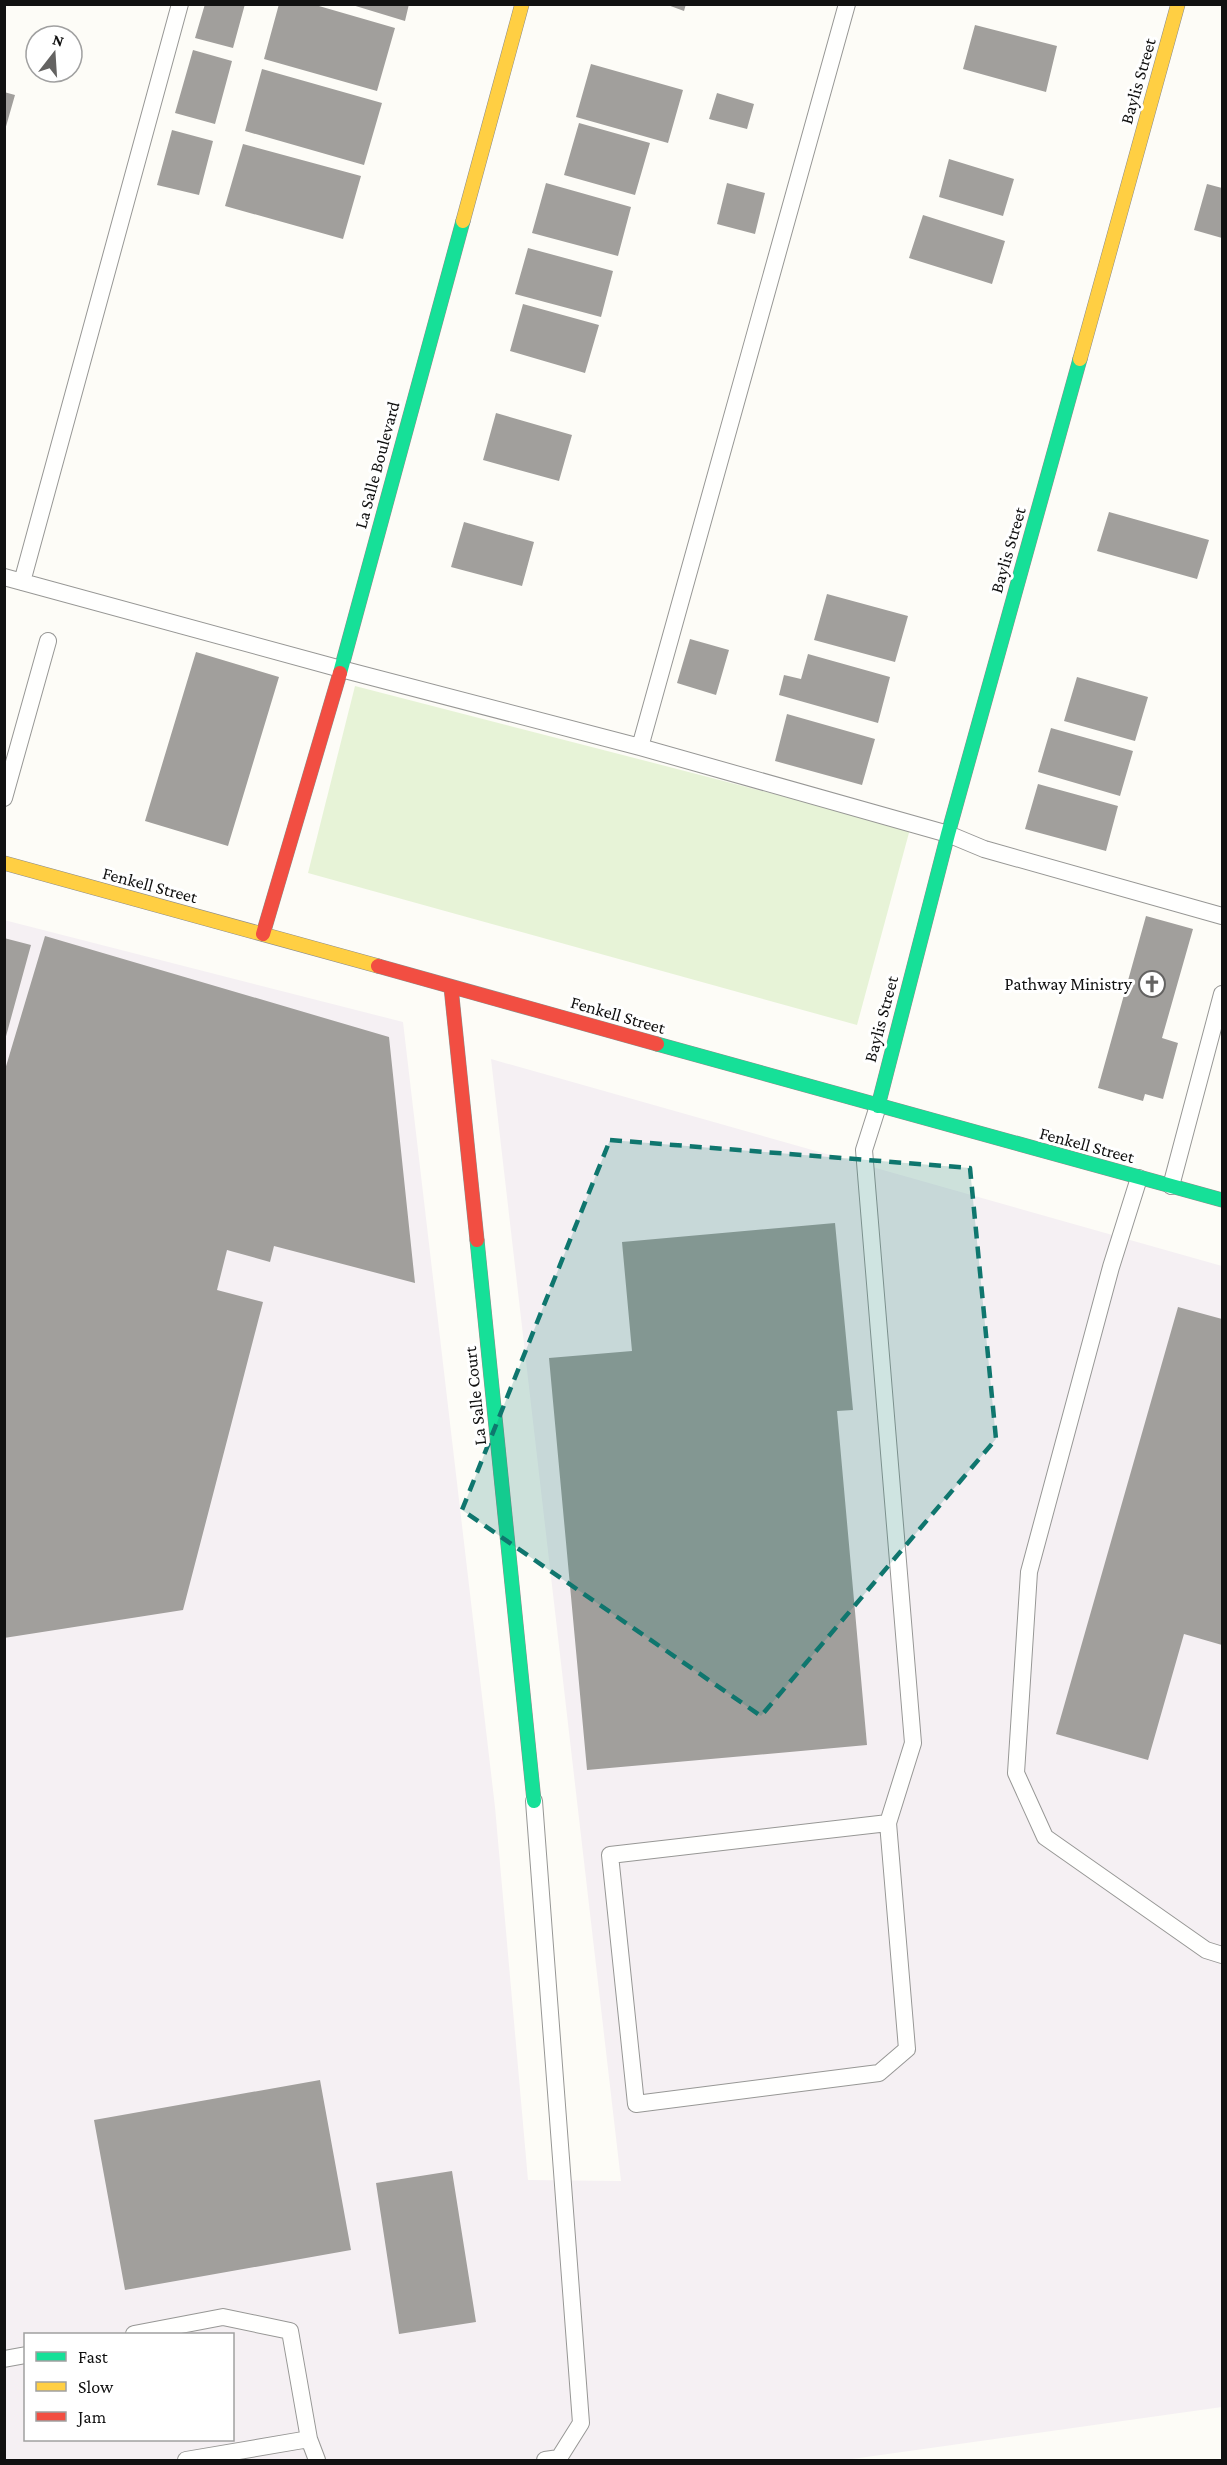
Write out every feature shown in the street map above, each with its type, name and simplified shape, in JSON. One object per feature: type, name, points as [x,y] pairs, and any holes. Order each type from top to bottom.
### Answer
[{"type":"street","name":"La Salle Boulevard","points":[[263,934],[341,669],[522,4]]},
{"type":"street","name":"Baylis Street","points":[[878,1106],[948,834],[1178,4]]},
{"type":"street","name":"Fenkell Street","points":[[4,863],[1222,1200]]},
{"type":"street","name":"La Salle Court","points":[[451,987],[534,1801]]},
{"type":"lane","points":[[22,582],[180,4]]},
{"type":"lane","points":[[640,747],[847,4]]},
{"type":"lane","points":[[4,578],[640,747],[948,834],[984,849],[1222,916]]},
{"type":"lane","points":[[4,798],[48,641]]},
{"type":"lane","points":[[1172,1186],[1222,994]]},
{"type":"lane","points":[[878,1106],[864,1150],[913,1743],[888,1823],[907,2049],[879,2073],[636,2104],[610,1855],[888,1823]]},
{"type":"lane","points":[[1139,1178],[1111,1267],[1029,1572],[1016,1773],[1045,1837],[1206,1950],[1222,1955]]},
{"type":"lane","points":[[534,1801],[581,2423],[559,2458],[545,2460]]},
{"type":"lane","points":[[139,2333],[223,2317],[290,2331],[309,2439],[316,2460]]},
{"type":"lane","points":[[4,2360],[24,2355]]},
{"type":"lane","points":[[186,2460],[309,2439]]},
{"type":"highlighted area","points":[[610,1140],[970,1168],[996,1439],[761,1716],[462,1510]]},
{"type":"shaded area","points":[[4,920],[403,1022],[495,1807],[528,2180],[621,2181],[491,1059],[1222,1266],[1222,2407],[845,2460],[5,2460]]},
{"type":"green space","points":[[355,686],[910,829],[857,1025],[308,873]]},
{"type":"building","points":[[205,4],[245,4],[233,48],[195,38]]},
{"type":"building","points":[[279,4],[312,4],[395,28],[377,91],[264,59]]},
{"type":"building","points":[[349,4],[409,4],[405,21]]},
{"type":"building","points":[[665,4],[686,4],[684,11]]},
{"type":"building","points":[[975,25],[1057,46],[1046,92],[963,69]]},
{"type":"building","points":[[193,50],[232,61],[215,124],[175,113]]},
{"type":"building","points":[[591,64],[683,90],[668,143],[576,117]]},
{"type":"building","points":[[262,69],[382,103],[364,165],[245,131]]},
{"type":"building","points":[[4,92],[15,95],[5,130],[4,130]]},
{"type":"building","points":[[717,93],[754,104],[747,129],[709,119]]},
{"type":"building","points":[[579,123],[650,143],[635,195],[564,175]]},
{"type":"building","points":[[172,130],[213,141],[199,195],[157,185]]},
{"type":"building","points":[[243,144],[361,176],[343,239],[225,206]]},
{"type":"building","points":[[949,159],[1014,179],[1003,216],[939,197]]},
{"type":"building","points":[[546,183],[631,207],[618,256],[532,233]]},
{"type":"building","points":[[727,183],[765,193],[755,234],[717,224]]},
{"type":"building","points":[[1207,184],[1222,188],[1222,238],[1194,230]]},
{"type":"building","points":[[923,215],[1005,241],[992,284],[909,258]]},
{"type":"building","points":[[528,248],[613,271],[601,317],[515,294]]},
{"type":"building","points":[[523,304],[599,325],[585,373],[510,351]]},
{"type":"building","points":[[496,413],[572,435],[559,481],[483,460]]},
{"type":"building","points":[[1109,512],[1209,540],[1197,579],[1097,551]]},
{"type":"building","points":[[464,522],[534,542],[522,586],[451,567]]},
{"type":"building","points":[[827,594],[908,616],[895,662],[814,640]]},
{"type":"building","points":[[690,639],[729,650],[716,695],[677,683]]},
{"type":"building","points":[[196,652],[279,677],[228,846],[145,821]]},
{"type":"building","points":[[808,654],[890,677],[878,723],[779,695],[784,675],[801,679]]},
{"type":"building","points":[[1077,677],[1148,697],[1135,741],[1064,721]]},
{"type":"building","points":[[787,714],[875,739],[862,785],[775,761]]},
{"type":"building","points":[[1051,728],[1133,751],[1120,796],[1038,772]]},
{"type":"building","points":[[1038,784],[1118,806],[1106,851],[1025,829]]},
{"type":"building","name":"Pathway Ministry","points":[[1146,916],[1193,929],[1162,1038],[1178,1043],[1163,1099],[1145,1094],[1143,1101],[1098,1088]]},
{"type":"building","points":[[45,936],[389,1037],[415,1283],[274,1246],[270,1262],[227,1250],[217,1290],[263,1302],[183,1610],[4,1638],[4,1073]]},
{"type":"building","points":[[4,938],[31,945],[5,1040],[4,1040]]},
{"type":"building","points":[[835,1223],[853,1410],[837,1411],[867,1745],[587,1770],[549,1358],[632,1351],[622,1242]]},
{"type":"building","points":[[1178,1307],[1222,1319],[1222,1645],[1184,1634],[1148,1760],[1056,1734]]},
{"type":"building","points":[[320,2080],[351,2250],[125,2290],[94,2120]]},
{"type":"building","points":[[452,2171],[476,2322],[399,2334],[376,2183]]},
{"type":"traffic: fast","points":[[340,673],[463,221]]},
{"type":"traffic: fast","points":[[878,1106],[948,834],[1080,359]]},
{"type":"traffic: fast","points":[[657,1044],[1222,1200]]},
{"type":"traffic: fast","points":[[477,1240],[534,1801]]},
{"type":"traffic: slow","points":[[463,221],[522,4]]},
{"type":"traffic: slow","points":[[1080,359],[1178,4]]},
{"type":"traffic: slow","points":[[4,863],[378,966]]},
{"type":"traffic: jam","points":[[263,934],[340,673]]},
{"type":"traffic: jam","points":[[378,966],[657,1044]]},
{"type":"traffic: jam","points":[[451,987],[477,1240]]},
{"type":"place","name":"Pathway Ministry","points":[[1152,984]]}]
